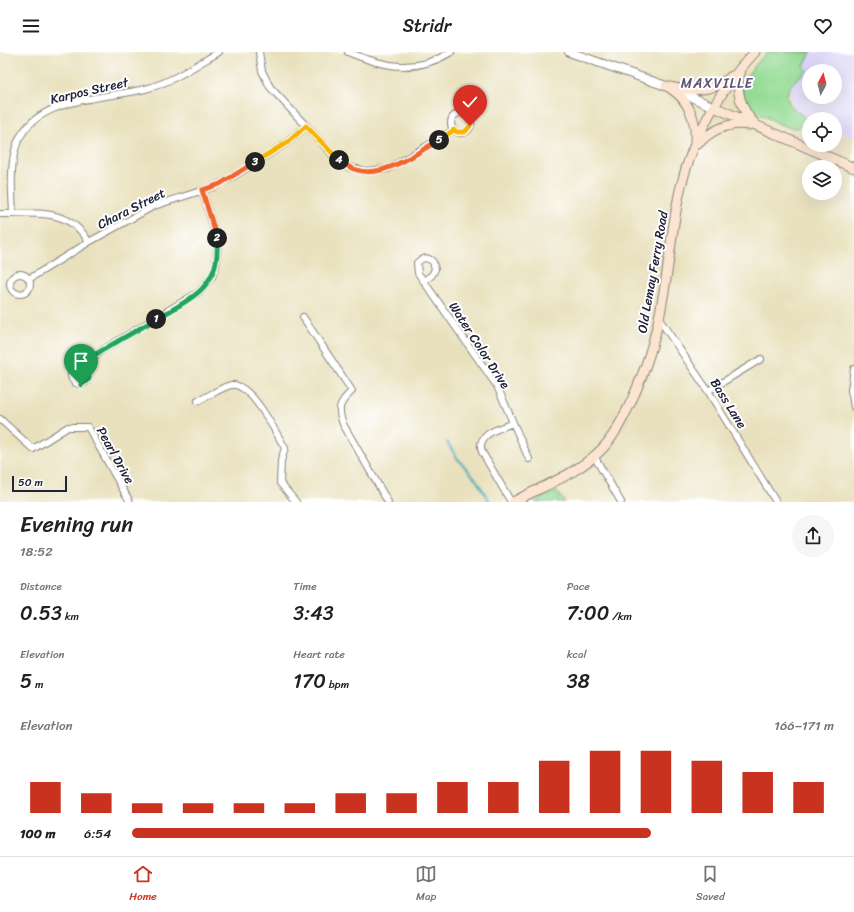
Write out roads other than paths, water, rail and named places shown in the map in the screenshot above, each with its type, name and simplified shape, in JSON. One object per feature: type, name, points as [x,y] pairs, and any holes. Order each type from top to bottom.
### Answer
[{"type":"main road","name":"Old Lemay Ferry Road","points":[[512,502],[567,474],[594,456],[614,434],[633,398],[649,356],[659,318],[676,208],[688,164],[714,107],[742,67],[755,52]]},
{"type":"main road","points":[[666,86],[690,90],[707,88],[726,80],[742,67]]},
{"type":"main road","points":[[742,67],[739,80],[740,99],[746,112],[759,128]]},
{"type":"main road","points":[[666,86],[681,96],[691,112],[696,130],[694,148]]},
{"type":"main road","points":[[714,107],[759,128],[854,168]]},
{"type":"main road","points":[[694,148],[708,134],[720,128],[740,125],[759,128]]},
{"type":"street","name":"Karpos Street","points":[[13,214],[15,150],[26,128],[36,118],[57,107],[152,87],[182,74],[219,52]]},
{"type":"street","points":[[259,52],[262,71],[270,87],[341,162],[356,170],[370,172],[391,167],[454,130]]},
{"type":"street","points":[[348,52],[373,62],[402,66],[424,64],[451,52]]},
{"type":"street","points":[[569,52],[666,86],[714,107]]},
{"type":"street","name":"Chara Street","points":[[29,279],[89,242],[154,206],[220,184],[275,150],[306,126]]},
{"type":"street","points":[[85,367],[101,351],[199,292],[212,277],[216,266],[218,242],[202,190]]},
{"type":"street","points":[[0,214],[52,215],[63,218],[79,228],[89,242]]},
{"type":"street","name":"Water Color Drive","points":[[424,281],[497,386],[529,459]]},
{"type":"street","points":[[302,317],[352,391],[342,401],[339,413],[343,424],[388,502]]},
{"type":"street","name":"Bass Lane","points":[[659,318],[708,390],[776,502]]},
{"type":"street","points":[[708,390],[761,359]]},
{"type":"street","points":[[854,369],[851,390],[854,407]]},
{"type":"street","points":[[198,402],[232,385],[240,386],[250,393],[285,448],[281,461],[280,483],[296,502]]},
{"type":"street","name":"Pearl Drive","points":[[0,419],[33,449],[68,427],[88,427],[130,502]]},
{"type":"street","points":[[512,502],[482,452],[481,444],[484,437],[513,423]]},
{"type":"street","points":[[594,456],[621,502]]},
{"type":"waterway","points":[[447,442],[457,458],[475,478],[490,502]]},
{"type":"district","name":"MAXVILLE","points":[[717,83]]}]
